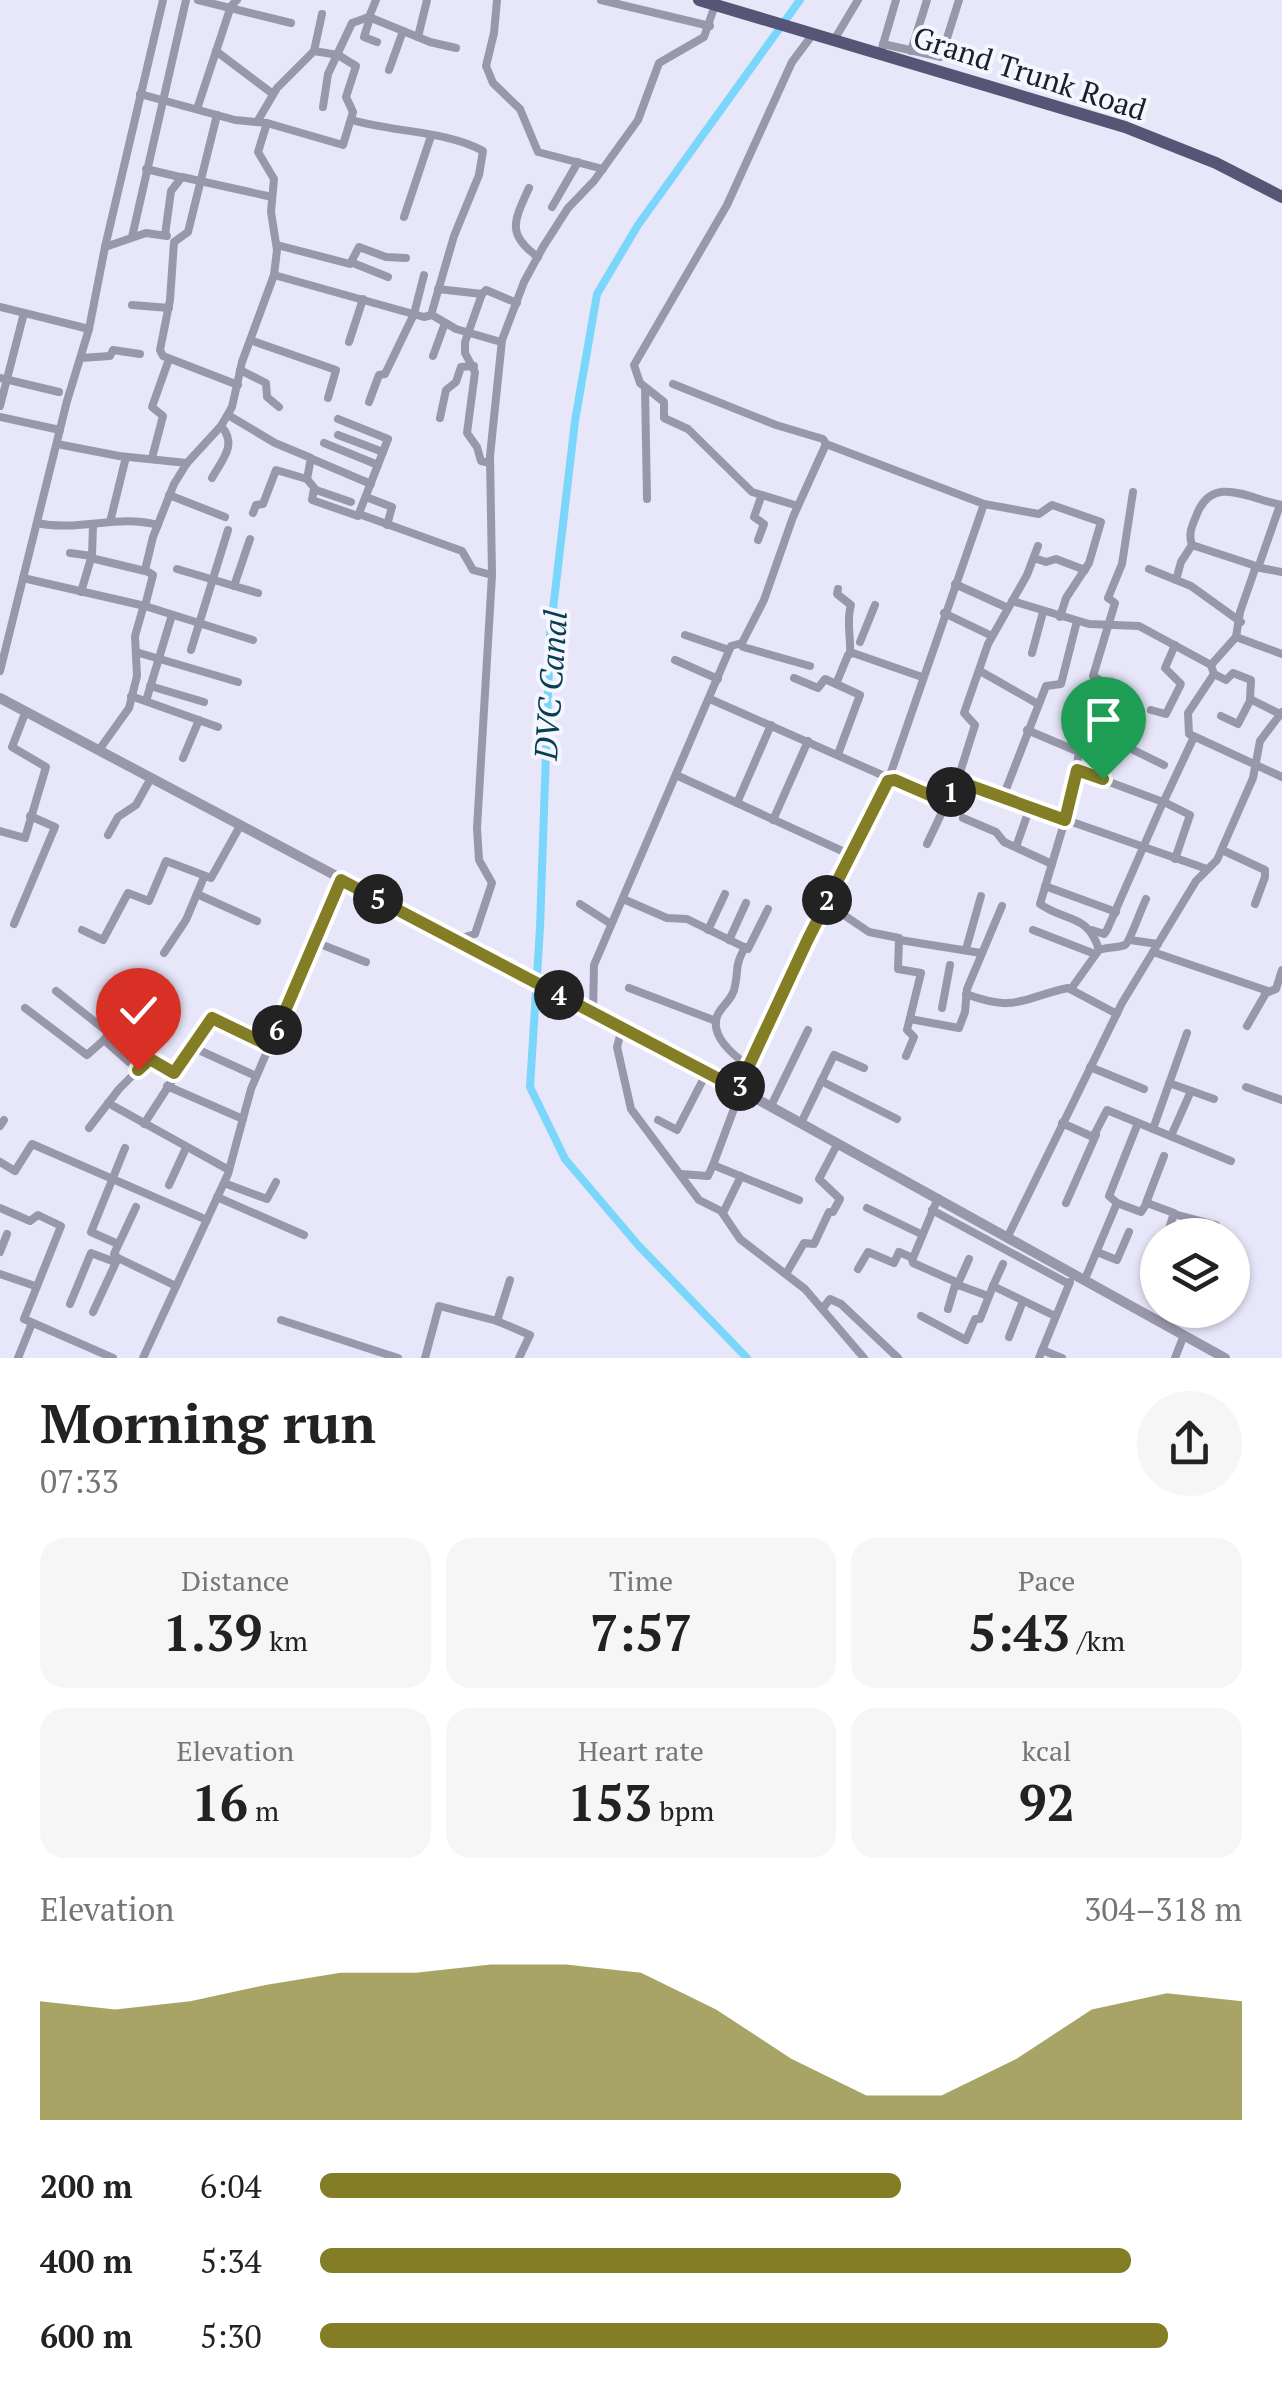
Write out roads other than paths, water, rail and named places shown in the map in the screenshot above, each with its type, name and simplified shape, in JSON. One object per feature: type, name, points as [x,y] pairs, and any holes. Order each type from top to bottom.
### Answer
[{"type":"main road","name":"Grand Trunk Road","points":[[699,0],[811,34],[882,48],[1125,127],[1216,163],[1282,198]]},
{"type":"street","points":[[0,672],[60,430],[90,329],[105,247],[163,0]]},
{"type":"street","points":[[132,237],[186,0]]},
{"type":"street","points":[[198,0],[234,3],[291,22]]},
{"type":"street","points":[[376,0],[364,37],[377,42]]},
{"type":"street","points":[[418,37],[426,0]]},
{"type":"street","points":[[497,0],[494,33],[486,58],[489,74],[520,110],[538,152],[602,169]]},
{"type":"street","points":[[600,0],[710,26]]},
{"type":"street","points":[[834,40],[858,0]]},
{"type":"street","points":[[896,0],[882,48],[941,58],[959,0]]},
{"type":"street","points":[[911,51],[927,0]]},
{"type":"street","points":[[197,109],[234,3]]},
{"type":"street","points":[[454,940],[476,934],[492,883],[479,860],[477,840],[492,575],[490,462],[502,342],[538,257],[568,208],[638,120],[659,63],[696,43],[710,26],[718,6]]},
{"type":"street","points":[[145,571],[169,494],[187,462],[228,415],[274,275],[278,245],[273,173],[258,152],[262,122],[273,94],[314,51],[322,14]]},
{"type":"street","points":[[323,106],[328,74],[354,20],[368,17],[456,48]]},
{"type":"street","points":[[389,70],[403,32]]},
{"type":"street","points":[[798,506],[761,496],[739,482],[688,429],[664,418],[664,402],[645,388],[634,363],[727,205],[792,62],[811,34]]},
{"type":"street","points":[[216,51],[273,94]]},
{"type":"street","points":[[140,94],[343,145],[352,120],[353,108],[346,98],[356,66],[338,55],[314,51]]},
{"type":"street","points":[[105,247],[146,234],[184,238],[217,115]]},
{"type":"street","points":[[352,120],[476,146],[484,154],[431,315]]},
{"type":"street","points":[[404,217],[431,136]]},
{"type":"street","points":[[552,207],[578,162]]},
{"type":"street","points":[[146,168],[272,197]]},
{"type":"street","points":[[165,236],[171,191],[182,177]]},
{"type":"street","points":[[529,188],[516,219],[516,236],[538,257]]},
{"type":"street","points":[[176,239],[160,350],[169,359],[238,385]]},
{"type":"street","points":[[278,245],[352,263],[388,277]]},
{"type":"street","points":[[352,263],[359,247],[386,257],[406,258]]},
{"type":"street","points":[[368,402],[379,374],[385,374],[414,314],[424,274]]},
{"type":"street","points":[[274,275],[424,317],[431,315],[466,332],[502,342]]},
{"type":"street","points":[[438,289],[482,294]]},
{"type":"street","points":[[490,462],[481,462],[467,433],[474,366],[465,353],[466,332],[486,290],[517,303]]},
{"type":"street","points":[[349,342],[363,299]]},
{"type":"street","points":[[132,305],[169,308]]},
{"type":"street","points":[[0,306],[90,329]]},
{"type":"street","points":[[0,406],[24,312]]},
{"type":"street","points":[[433,356],[445,323]]},
{"type":"street","points":[[250,340],[336,370],[328,398]]},
{"type":"street","points":[[81,358],[110,356],[113,350],[140,354]]},
{"type":"street","points":[[152,458],[162,416],[152,407],[169,359]]},
{"type":"street","points":[[440,418],[447,388],[456,382],[461,367],[474,366]]},
{"type":"street","points":[[240,370],[266,383],[268,399],[279,408]]},
{"type":"street","points":[[4,379],[59,392]]},
{"type":"street","points":[[673,384],[984,504],[1039,514],[1052,504],[1126,530]]},
{"type":"street","points":[[645,388],[647,499]]},
{"type":"street","points":[[228,415],[275,442],[371,484]]},
{"type":"street","points":[[0,417],[60,430]]},
{"type":"street","points":[[338,418],[387,436],[359,514]]},
{"type":"street","points":[[212,478],[230,447],[229,436],[221,426]]},
{"type":"street","points":[[338,436],[383,452]]},
{"type":"street","points":[[324,443],[378,464]]},
{"type":"street","points":[[57,444],[126,457],[187,462]]},
{"type":"street","points":[[740,644],[764,600],[798,506],[826,444]]},
{"type":"street","points":[[110,522],[126,457]]},
{"type":"street","points":[[307,478],[312,459]]},
{"type":"street","points":[[253,513],[256,505],[263,504],[276,470],[307,478],[314,489],[351,502]]},
{"type":"street","points":[[314,489],[312,500],[462,551],[473,570],[492,575]]},
{"type":"street","points":[[1103,779],[1111,739],[1130,697],[1122,688],[1093,676],[1115,602],[1108,598],[1122,564],[1133,492]]},
{"type":"street","points":[[169,494],[224,517]]},
{"type":"street","points":[[1176,580],[1181,562],[1192,546],[1190,530],[1210,495],[1242,494],[1281,505],[1240,612],[1236,637],[1212,669],[1188,714],[1188,730],[1194,739],[1282,777]]},
{"type":"street","points":[[758,540],[764,524],[754,517],[761,496]]},
{"type":"street","points":[[366,497],[392,507],[387,525]]},
{"type":"street","points":[[681,1174],[708,1176],[749,1066],[890,779],[984,504]]},
{"type":"street","points":[[37,523],[67,527],[110,522],[158,525]]},
{"type":"street","points":[[1060,617],[1070,590],[1085,570],[1102,523]]},
{"type":"street","points":[[81,592],[91,557],[93,524]]},
{"type":"street","points":[[190,650],[228,530]]},
{"type":"street","points":[[234,586],[250,539]]},
{"type":"street","points":[[927,844],[944,800],[957,782],[975,726],[964,714],[992,636],[1038,546]]},
{"type":"street","points":[[1192,546],[1282,572]]},
{"type":"street","points":[[70,554],[153,574],[135,636],[136,676],[126,714],[98,750]]},
{"type":"street","points":[[1034,558],[1056,560],[1085,570]]},
{"type":"street","points":[[177,569],[258,593]]},
{"type":"street","points":[[1149,570],[1197,590],[1241,622]]},
{"type":"street","points":[[23,578],[144,607],[252,640]]},
{"type":"street","points":[[955,584],[1010,605],[1077,621],[1139,626],[1226,680],[1232,673],[1250,680],[1250,700],[1238,724],[1221,716]]},
{"type":"street","points":[[836,684],[850,653],[847,616],[851,606],[838,594],[838,589]]},
{"type":"street","points":[[860,642],[875,605]]},
{"type":"street","points":[[1032,653],[1043,612]]},
{"type":"street","points":[[944,613],[992,636]]},
{"type":"street","points":[[146,701],[172,615]]},
{"type":"street","points":[[1003,797],[1046,686],[1061,684],[1077,621]]},
{"type":"street","points":[[685,635],[729,650]]},
{"type":"street","points":[[1236,637],[1282,654]]},
{"type":"street","points":[[590,1011],[592,976],[622,899],[729,650],[732,644],[740,644]]},
{"type":"street","points":[[740,644],[742,648],[810,666]]},
{"type":"street","points":[[1151,710],[1166,714],[1180,684],[1165,668],[1175,645]]},
{"type":"street","points":[[136,652],[238,682]]},
{"type":"street","points":[[850,653],[922,677]]},
{"type":"street","points":[[675,660],[718,679]]},
{"type":"street","points":[[980,672],[1038,704]]},
{"type":"street","points":[[794,678],[818,688],[824,678],[860,696],[838,754]]},
{"type":"street","points":[[1072,989],[1097,952],[1092,930],[1086,924],[1041,907],[1079,752],[1103,681]]},
{"type":"street","points":[[150,686],[204,702]]},
{"type":"street","points":[[131,696],[218,727]]},
{"type":"street","points":[[0,698],[771,1106],[1008,1236],[1076,1279]]},
{"type":"street","points":[[710,699],[944,800]]},
{"type":"street","points":[[1008,1236],[1117,1014],[1196,881],[1222,850],[1256,767],[1260,741],[1281,713],[1250,700]]},
{"type":"street","points":[[0,831],[24,838],[46,766],[12,747],[26,711]]},
{"type":"street","points":[[183,758],[199,720]]},
{"type":"street","points":[[737,803],[771,725]]},
{"type":"street","points":[[1027,730],[1079,752]]},
{"type":"street","points":[[1111,739],[1164,765]]},
{"type":"street","points":[[1092,930],[1106,933],[1194,739]]},
{"type":"street","points":[[773,820],[808,741]]},
{"type":"street","points":[[1077,770],[1190,815],[1175,858]]},
{"type":"street","points":[[676,775],[851,855]]},
{"type":"street","points":[[108,834],[118,817],[136,806],[151,778]]},
{"type":"street","points":[[957,782],[1207,869]]},
{"type":"street","points":[[1016,847],[1030,807]]},
{"type":"street","points":[[14,924],[55,826],[30,816]]},
{"type":"street","points":[[963,818],[1052,864]]},
{"type":"street","points":[[82,930],[103,940],[128,893],[149,900],[166,861],[212,878],[240,826]]},
{"type":"street","points":[[1222,850],[1264,870],[1254,904]]},
{"type":"street","points":[[164,953],[186,920],[204,877]]},
{"type":"street","points":[[143,1358],[224,1183],[256,1076],[341,880]]},
{"type":"street","points":[[1045,886],[1116,912]]},
{"type":"street","points":[[197,894],[257,921]]},
{"type":"street","points":[[708,930],[725,894]]},
{"type":"street","points":[[966,949],[982,896]]},
{"type":"street","points":[[622,899],[664,917],[687,920],[744,948],[749,948],[768,910]]},
{"type":"street","points":[[1033,930],[1097,952],[1124,946],[1146,899]]},
{"type":"street","points":[[728,940],[746,903]]},
{"type":"street","points":[[826,903],[869,932],[981,952]]},
{"type":"street","points":[[580,904],[612,924]]},
{"type":"street","points":[[910,1019],[959,1028],[966,992],[1002,906]]},
{"type":"street","points":[[900,940],[897,968],[921,973],[907,1032],[914,1037],[906,1056]]},
{"type":"street","points":[[1130,940],[1268,991],[1276,989],[1282,970]]},
{"type":"street","points":[[315,942],[366,962]]},
{"type":"street","points":[[716,1020],[735,989],[735,968],[744,948]]},
{"type":"street","points":[[942,1008],[950,964]]},
{"type":"street","points":[[946,986],[990,1003],[1013,1005],[1048,992],[1072,989],[1117,1014]]},
{"type":"street","points":[[629,988],[716,1020],[730,1052],[749,1066]]},
{"type":"street","points":[[24,1008],[88,1055],[109,1033],[56,991]]},
{"type":"street","points":[[1247,1026],[1268,991]]},
{"type":"street","points":[[144,1124],[210,1020],[215,1018],[270,1046]]},
{"type":"street","points":[[622,1028],[617,1042],[630,1104],[699,1200],[723,1213],[740,1239],[823,1308],[864,1358]]},
{"type":"street","points":[[771,1106],[808,1030]]},
{"type":"street","points":[[1153,1129],[1186,1033]]},
{"type":"street","points":[[104,1040],[138,1070]]},
{"type":"street","points":[[192,1046],[256,1076]]},
{"type":"street","points":[[801,1123],[834,1055],[864,1068]]},
{"type":"street","points":[[89,1128],[150,1059],[174,1073]]},
{"type":"street","points":[[1090,1067],[1144,1089]]},
{"type":"street","points":[[658,1120],[676,1130],[707,1072]]},
{"type":"street","points":[[821,1081],[897,1119]]},
{"type":"street","points":[[1169,1083],[1214,1099]]},
{"type":"street","points":[[167,1086],[243,1118]]},
{"type":"street","points":[[1246,1087],[1282,1100]]},
{"type":"street","points":[[1171,1136],[1191,1091]]},
{"type":"street","points":[[108,1103],[229,1170]]},
{"type":"street","points":[[1066,1202],[1106,1110],[1232,1161]]},
{"type":"street","points":[[1062,1122],[1088,1136],[1096,1135]]},
{"type":"street","points":[[1138,1123],[1109,1196],[1142,1212],[1164,1156]]},
{"type":"street","points":[[1,1165],[15,1171],[32,1144],[206,1220]]},
{"type":"street","points":[[786,1274],[804,1242],[814,1244],[829,1212],[834,1212],[840,1199],[820,1179],[838,1144]]},
{"type":"street","points":[[118,1244],[92,1232],[125,1148]]},
{"type":"street","points":[[170,1185],[186,1148]]},
{"type":"street","points":[[713,1165],[800,1200]]},
{"type":"street","points":[[723,1213],[741,1176]]},
{"type":"street","points":[[224,1183],[268,1199],[276,1182]]},
{"type":"street","points":[[243,1210],[250,1192]]},
{"type":"street","points":[[217,1197],[304,1235]]},
{"type":"street","points":[[912,1259],[938,1198]]},
{"type":"street","points":[[1062,1358],[1041,1354],[1055,1316],[1096,1252],[1118,1203]]},
{"type":"street","points":[[1146,1203],[1189,1218]]},
{"type":"street","points":[[0,1205],[30,1221],[37,1214],[60,1225],[23,1316],[98,1355],[113,1358]]},
{"type":"street","points":[[117,1260],[114,1254],[136,1206]]},
{"type":"street","points":[[866,1208],[921,1234]]},
{"type":"street","points":[[932,1210],[1076,1279],[1225,1358]]},
{"type":"street","points":[[1172,1218],[1174,1214]]},
{"type":"street","points":[[1096,1252],[1117,1260],[1129,1232]]},
{"type":"street","points":[[0,1252],[7,1234]]},
{"type":"street","points":[[858,1269],[868,1252],[894,1263],[898,1252],[954,1280],[958,1286],[988,1296]]},
{"type":"street","points":[[70,1304],[91,1253],[176,1286]]},
{"type":"street","points":[[948,1309],[969,1259]]},
{"type":"street","points":[[93,1312],[117,1260]]},
{"type":"street","points":[[921,1316],[965,1340],[974,1319],[980,1319],[1003,1264]]},
{"type":"street","points":[[0,1274],[35,1286]]},
{"type":"street","points":[[497,1321],[510,1280]]},
{"type":"street","points":[[993,1286],[1055,1316]]},
{"type":"street","points":[[823,1308],[830,1299],[841,1304],[898,1358]]},
{"type":"street","points":[[1009,1337],[1022,1301]]},
{"type":"street","points":[[425,1358],[438,1306],[530,1334],[520,1358]]},
{"type":"street","points":[[281,1320],[398,1358]]},
{"type":"street","points":[[18,1358],[32,1323]]},
{"type":"street","points":[[1175,1358],[1184,1335]]},
{"type":"waterway","name":"DVC Canal","points":[[747,1358],[638,1245],[565,1159],[530,1087],[550,635],[575,421],[597,294],[638,225],[800,0]]}]
